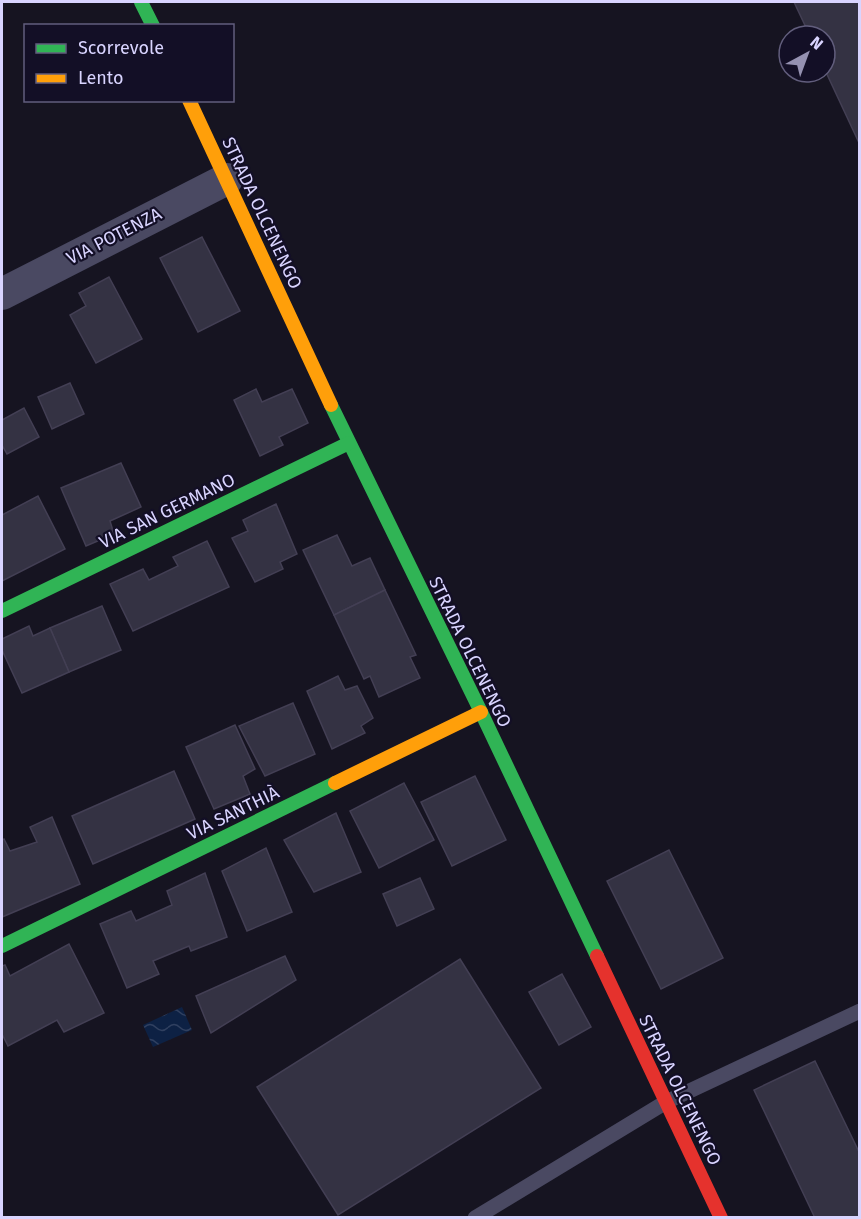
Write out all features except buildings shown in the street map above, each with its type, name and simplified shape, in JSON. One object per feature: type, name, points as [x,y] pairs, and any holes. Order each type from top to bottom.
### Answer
[{"type":"street","points":[[141,2],[152,24]]},
{"type":"street","name":"STRADA OLCENENGO","points":[[190,102],[349,443],[481,712],[721,1218]]},
{"type":"street","name":"VIA POTENZA","points":[[2,294],[227,179]]},
{"type":"street","name":"VIA SAN GERMANO","points":[[2,611],[349,443]]},
{"type":"street","name":"VIA SANTHIÀ","points":[[2,946],[481,712]]},
{"type":"lane","points":[[475,1218],[666,1102],[860,1011]]},
{"type":"water","points":[[182,1007],[192,1030],[153,1047],[143,1025]]},
{"type":"traffic: fast","points":[[141,2],[152,24]]},
{"type":"traffic: fast","points":[[331,405],[597,956]]},
{"type":"traffic: fast","points":[[2,611],[349,443]]},
{"type":"traffic: fast","points":[[2,946],[335,783]]},
{"type":"traffic: slow","points":[[190,102],[331,405]]},
{"type":"traffic: slow","points":[[335,783],[481,712]]},
{"type":"traffic: jam","points":[[597,956],[721,1218]]}]
